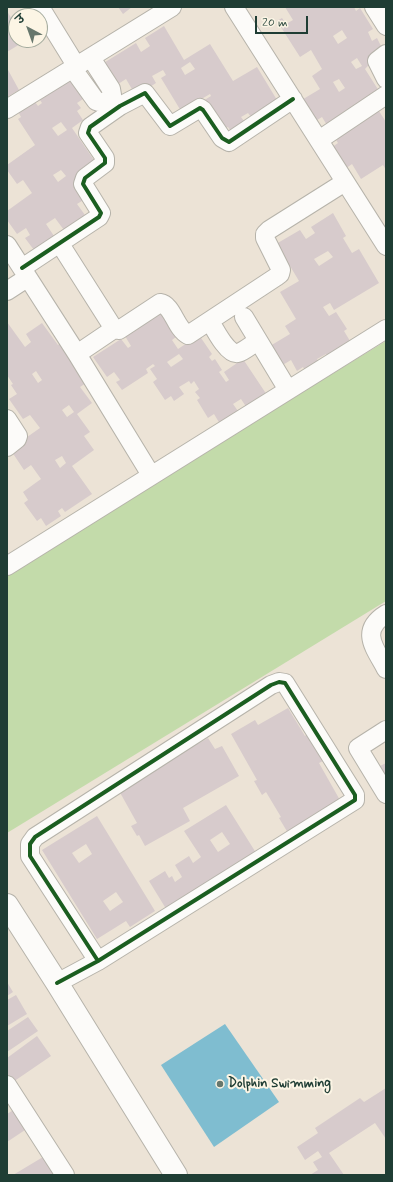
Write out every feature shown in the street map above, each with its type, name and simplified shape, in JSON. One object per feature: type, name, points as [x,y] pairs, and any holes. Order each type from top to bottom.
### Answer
[{"type":"street","points":[[40,7],[80,64],[96,101],[110,106]]},
{"type":"street","points":[[7,109],[172,7]]},
{"type":"street","points":[[234,7],[386,246]]},
{"type":"street","points":[[374,7],[386,26]]},
{"type":"street","points":[[386,38],[384,43],[386,46]]},
{"type":"street","points":[[386,54],[377,61],[386,79]]},
{"type":"street","points":[[7,291],[25,273],[60,244],[99,217],[101,213],[83,184],[85,178],[105,163],[105,158],[88,133],[88,130],[110,106],[145,92],[168,125],[173,125],[194,110],[200,108],[203,110],[222,138],[229,142],[293,99]]},
{"type":"street","points":[[319,140],[386,95]]},
{"type":"street","points":[[77,354],[114,329],[119,330],[160,303],[167,306],[181,329],[188,335],[210,321],[280,274],[281,270],[265,238],[265,234],[268,230],[345,182]]},
{"type":"street","points":[[60,244],[114,329]]},
{"type":"street","points":[[7,245],[77,354],[151,476]]},
{"type":"street","points":[[244,317],[288,390]]},
{"type":"street","points":[[210,321],[227,348],[232,353],[238,354],[258,341]]},
{"type":"street","points":[[10,558],[151,476],[386,329]]},
{"type":"street","points":[[7,419],[18,436],[17,439],[7,447]]},
{"type":"street","points":[[386,614],[374,624],[370,635],[386,669]]},
{"type":"street","points":[[57,983],[98,961],[355,800],[355,795],[285,683],[278,682],[271,685],[35,837],[30,844],[30,856],[98,961]]},
{"type":"street","points":[[386,730],[358,748],[386,794]]},
{"type":"street","points":[[7,905],[176,1175]]},
{"type":"street","points":[[7,1085],[65,1175]]},
{"type":"green space","points":[[386,341],[386,601],[7,833],[7,572]]},
{"type":"water","name":"Dolphin Swimming","points":[[225,1024],[279,1102],[214,1147],[161,1065]]},
{"type":"building","points":[[118,7],[132,7],[123,14]]},
{"type":"building","points":[[285,7],[354,7],[356,11],[360,8],[373,29],[368,32],[372,41],[377,38],[383,50],[365,69],[386,102],[377,108],[386,122],[386,170],[383,165],[361,179],[352,164],[342,171],[328,150],[338,143],[322,117],[314,122],[300,101],[320,89],[312,76],[322,69],[311,50],[300,57],[277,21],[282,18],[286,24],[293,20]],"holes":[[[342,30],[347,38],[338,44],[333,36]],[[357,58],[362,66],[356,69],[351,62]],[[339,79],[345,88],[339,92],[333,82]]]},
{"type":"building","points":[[7,11],[8,48],[14,48],[7,52]]},
{"type":"building","points":[[164,26],[184,60],[210,44],[233,81],[257,67],[280,105],[254,121],[248,113],[241,117],[247,125],[233,134],[228,127],[221,131],[203,101],[211,96],[210,94],[181,111],[161,78],[166,75],[163,70],[152,76],[156,83],[136,96],[126,79],[115,86],[102,64],[136,43],[141,52],[150,46],[145,38]],"holes":[[[190,62],[195,69],[185,75],[181,68]]]},
{"type":"building","points":[[7,68],[19,90],[7,97]]},
{"type":"building","points":[[67,75],[83,99],[77,103],[81,108],[77,111],[83,120],[72,128],[98,166],[74,183],[85,199],[77,204],[85,215],[64,230],[55,218],[46,224],[54,236],[34,250],[25,238],[30,235],[26,228],[17,234],[7,220],[7,211],[32,193],[23,180],[17,184],[7,170],[7,165],[35,145],[18,119],[21,117],[16,108],[32,98],[38,106],[42,103],[37,96]],"holes":[[[61,122],[67,130],[58,136],[52,128]],[[61,170],[66,176],[58,182],[53,175]]]},
{"type":"building","points":[[333,213],[346,236],[343,238],[352,253],[359,249],[379,283],[334,310],[330,303],[323,307],[329,316],[336,312],[347,329],[344,331],[353,346],[330,360],[326,354],[317,359],[321,366],[307,374],[303,367],[297,371],[291,360],[281,366],[270,346],[290,334],[285,326],[296,319],[280,292],[299,281],[290,266],[284,269],[276,244],[300,230],[306,239],[315,233],[311,227]],"holes":[[[328,251],[333,257],[319,266],[314,259]]]},
{"type":"building","points":[[161,313],[176,337],[172,340],[178,349],[199,335],[212,354],[209,357],[212,361],[215,359],[222,370],[219,372],[226,382],[229,380],[224,372],[243,359],[269,398],[249,411],[241,399],[233,404],[238,411],[220,424],[214,414],[208,418],[197,400],[200,398],[195,392],[199,389],[194,381],[191,384],[189,381],[179,387],[184,394],[174,401],[171,396],[165,400],[153,382],[157,379],[150,369],[155,366],[153,364],[146,369],[148,373],[122,390],[116,382],[120,380],[114,372],[107,377],[93,357],[121,339],[128,348],[131,346],[125,336]],"holes":[[[179,354],[183,359],[171,367],[167,362]]]},
{"type":"building","points":[[7,322],[25,347],[31,342],[26,334],[42,323],[58,345],[62,342],[74,359],[71,361],[73,365],[89,381],[80,387],[92,403],[77,414],[90,432],[84,436],[94,450],[72,466],[92,494],[65,512],[62,508],[58,511],[61,516],[46,526],[41,518],[37,521],[24,503],[28,500],[23,492],[41,479],[31,465],[24,470],[10,449],[40,428],[30,415],[23,419],[9,399],[17,394],[7,375]],"holes":[[[36,371],[42,380],[38,383],[32,374]],[[69,405],[74,412],[67,417],[62,410]],[[62,456],[66,463],[60,468],[55,460]]]},
{"type":"building","points":[[288,708],[305,736],[307,734],[323,761],[319,763],[341,802],[288,833],[279,818],[281,817],[266,792],[262,795],[254,781],[257,780],[231,734],[255,720],[258,725]]},
{"type":"building","points":[[208,738],[215,749],[222,746],[239,776],[183,808],[190,821],[145,846],[139,835],[137,836],[131,826],[137,823],[118,789]]},
{"type":"building","points":[[386,763],[386,777],[380,766]]},
{"type":"building","points":[[226,805],[258,856],[168,912],[149,881],[165,871],[169,878],[172,876],[175,882],[182,877],[175,865],[189,856],[193,863],[201,857],[184,831]],"holes":[[[222,832],[230,844],[218,852],[210,840]]]},
{"type":"building","points":[[97,816],[155,911],[130,927],[126,921],[97,939],[42,850]],"holes":[[[86,844],[92,854],[79,863],[72,853]],[[116,892],[123,902],[110,911],[103,901]]]},
{"type":"building","points":[[7,982],[13,992],[7,996]]},
{"type":"building","points":[[16,995],[27,1014],[7,1026],[7,1000]]},
{"type":"building","points":[[28,1017],[38,1031],[7,1052],[7,1031]]},
{"type":"building","points":[[37,1036],[51,1056],[13,1082],[7,1073],[7,1058]]},
{"type":"building","points":[[386,1088],[386,1139],[375,1123],[329,1153],[344,1175],[310,1175],[318,1170],[313,1162],[322,1157],[318,1151],[305,1160],[297,1147],[318,1133],[315,1128],[360,1098],[364,1102]]},
{"type":"building","points":[[15,1109],[28,1128],[7,1142],[7,1114]]},
{"type":"building","points":[[43,1157],[54,1175],[13,1175]]},
{"type":"cycle path","points":[[22,268],[99,217],[101,213],[83,184],[85,178],[105,163],[105,158],[88,133],[90,127],[120,106],[145,93],[170,126],[200,108],[203,110],[222,138],[229,142],[293,99]]},
{"type":"cycle path","points":[[57,983],[98,961],[355,800],[355,795],[285,683],[279,682],[271,685],[35,837],[30,844],[30,856],[98,961]]},
{"type":"place","name":"Dolphin Swimming","points":[[220,1084]]}]
